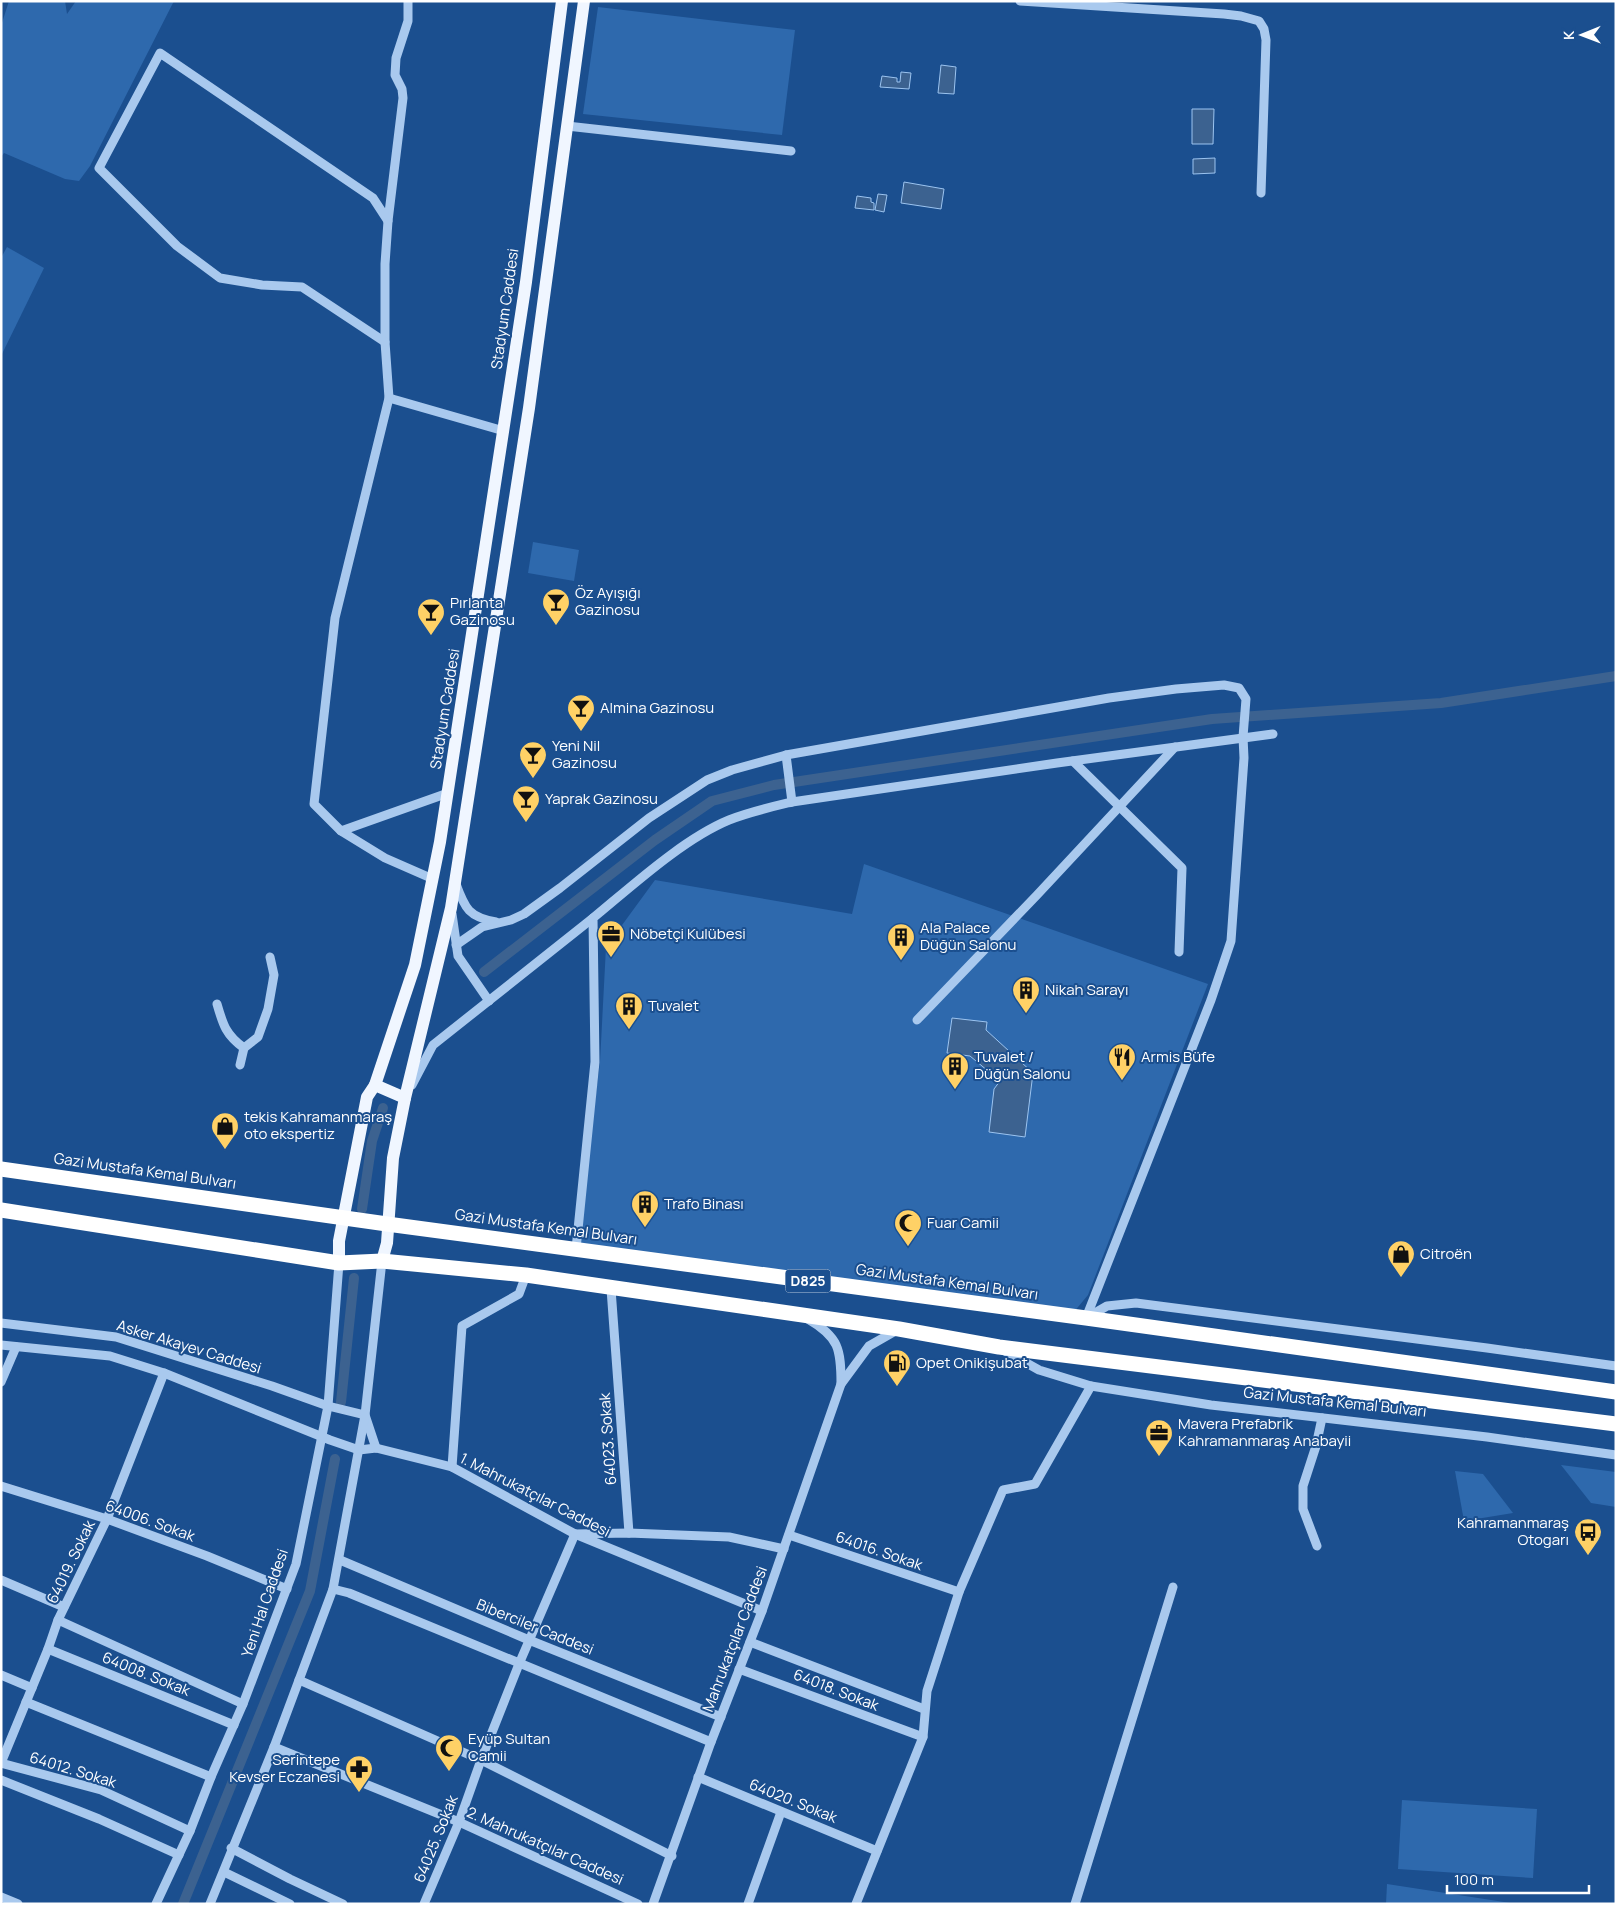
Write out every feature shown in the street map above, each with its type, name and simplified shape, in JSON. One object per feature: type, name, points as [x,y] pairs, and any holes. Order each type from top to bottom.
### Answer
[{"type":"highway","name":"Gazi Mustafa Kemal Bulvarı","points":[[1,1169],[387,1224],[1086,1318],[1616,1392]]},
{"type":"highway","name":"Gazi Mustafa Kemal Bulvarı","points":[[1,1210],[339,1264],[382,1261],[526,1276],[899,1329],[998,1347],[1616,1424]]},
{"type":"main road","name":"Stadyum Caddesi","points":[[339,1264],[339,1241],[367,1097],[375,1085],[414,965],[433,879],[448,793],[526,282],[562,1]]},
{"type":"main road","points":[[382,1261],[387,1243],[393,1158],[405,1098],[451,908],[529,408],[584,1]]},
{"type":"main road","points":[[547,108],[555,103],[564,106],[568,122]]},
{"type":"main road","points":[[375,1085],[405,1098]]},
{"type":"street","points":[[408,1],[408,21],[396,58],[395,75],[402,89],[403,98],[388,221],[385,342],[389,398],[335,618],[314,804],[341,831],[385,858],[433,879]]},
{"type":"street","points":[[1020,1],[1224,14],[1259,21],[1264,29],[1266,40],[1261,193]]},
{"type":"street","points":[[385,342],[302,287],[262,285],[220,278],[177,246],[99,168],[160,53],[373,198],[388,221]]},
{"type":"street","points":[[568,122],[791,151]]},
{"type":"street","points":[[389,398],[504,431]]},
{"type":"street","points":[[456,945],[482,927],[501,923],[524,914],[649,818],[699,785],[732,770],[786,755],[1110,698],[1224,685],[1239,688],[1246,699],[1242,788],[1231,941],[1217,983],[1086,1318]]},
{"type":"street","points":[[405,1098],[433,1045],[690,842],[728,820],[792,802],[1175,746],[1273,734]]},
{"type":"street","points":[[917,1020],[1175,746]]},
{"type":"street","points":[[786,755],[792,802]]},
{"type":"street","points":[[1073,761],[1182,868],[1179,952]]},
{"type":"street","points":[[341,831],[448,793]]},
{"type":"street","points":[[455,882],[464,905],[473,915],[483,920],[501,923]]},
{"type":"street","points":[[451,908],[458,956],[489,1001]]},
{"type":"street","points":[[576,1249],[595,1062],[593,918]]},
{"type":"street","points":[[240,1065],[244,1048],[258,1037],[268,1009],[274,975],[270,957]]},
{"type":"street","points":[[217,1004],[226,1032],[244,1048]]},
{"type":"street","points":[[210,1904],[224,1872],[231,1848],[274,1746],[333,1589],[340,1560],[365,1415],[382,1261]]},
{"type":"street","name":"Yeni Hal Caddesi","points":[[156,1904],[190,1831],[243,1704],[296,1564],[328,1406],[339,1264]]},
{"type":"street","points":[[452,1467],[462,1326],[519,1294],[526,1276]]},
{"type":"street","name":"64023. Sokak","points":[[612,1288],[629,1533]]},
{"type":"street","points":[[1086,1318],[1107,1306],[1136,1303],[1616,1366]]},
{"type":"street","name":"Mahrukatçılar Caddesi","points":[[802,1316],[824,1328],[833,1338],[841,1358],[841,1384]]},
{"type":"street","name":"Asker Akayev Caddesi","points":[[1,1323],[116,1337],[272,1386],[328,1406],[365,1415]]},
{"type":"street","name":"Mahrukatçılar Caddesi","points":[[653,1904],[672,1856],[711,1742],[762,1611],[841,1384],[870,1346],[899,1329]]},
{"type":"street","points":[[1,1345],[110,1356],[164,1373],[359,1450]]},
{"type":"street","points":[[1,1382],[16,1347]]},
{"type":"street","name":"Gazi Mustafa Kemal Bulvarı","points":[[998,1347],[1039,1370],[1091,1386],[1210,1405],[1487,1437],[1616,1456]]},
{"type":"street","name":"64019. Sokak","points":[[1,1763],[58,1620],[107,1520],[164,1373]]},
{"type":"street","points":[[856,1904],[923,1737],[927,1691],[960,1592],[1003,1490],[1035,1484],[1091,1386]]},
{"type":"street","points":[[365,1415],[376,1448]]},
{"type":"street","points":[[1317,1546],[1304,1509],[1303,1486],[1316,1446],[1322,1418]]},
{"type":"street","name":"1. Mahrukatçılar Caddesi","points":[[359,1450],[376,1448],[452,1467],[575,1534],[762,1611]]},
{"type":"street","name":"64006. Sokak","points":[[1,1486],[107,1520],[207,1556],[287,1589]]},
{"type":"street","points":[[575,1534],[629,1533],[729,1537],[784,1549]]},
{"type":"street","name":"64025. Sokak","points":[[424,1904],[459,1822],[519,1664],[575,1534]]},
{"type":"street","name":"64016. Sokak","points":[[789,1535],[960,1592]]},
{"type":"street","name":"Biberciler Caddesi","points":[[340,1560],[530,1640],[721,1717]]},
{"type":"street","points":[[1,1580],[64,1607]]},
{"type":"street","points":[[1075,1904],[1173,1586]]},
{"type":"street","points":[[333,1589],[711,1742]]},
{"type":"street","points":[[58,1620],[243,1704]]},
{"type":"street","points":[[750,1642],[924,1709]]},
{"type":"street","name":"64008. Sokak","points":[[48,1648],[234,1725]]},
{"type":"street","name":"64018. Sokak","points":[[739,1668],[923,1737]]},
{"type":"street","points":[[1,1675],[32,1688]]},
{"type":"street","points":[[299,1680],[481,1760],[672,1856]]},
{"type":"street","points":[[26,1702],[211,1777]]},
{"type":"street","name":"2. Mahrukatçılar Caddesi","points":[[274,1746],[459,1822],[638,1904]]},
{"type":"street","name":"64012. Sokak","points":[[1,1763],[101,1790],[190,1831]]},
{"type":"street","name":"64020. Sokak","points":[[698,1777],[878,1851]]},
{"type":"street","points":[[1,1780],[99,1819],[179,1855]]},
{"type":"street","points":[[748,1904],[781,1812]]},
{"type":"street","points":[[231,1848],[343,1904]]},
{"type":"street","points":[[224,1872],[290,1904]]},
{"type":"street","points":[[1,1897],[18,1904]]},
{"type":"shaded area","points":[[9,1],[65,1],[67,14],[76,1],[174,1],[90,166],[79,181],[65,179],[4,153],[1,157],[1,26]]},
{"type":"shaded area","points":[[598,7],[795,30],[782,135],[583,114]]},
{"type":"shaded area","points":[[941,65],[956,67],[954,94],[938,93]]},
{"type":"shaded area","points":[[901,72],[911,73],[909,89],[880,87],[882,76],[897,78],[897,82],[900,82]]},
{"type":"shaded area","points":[[1192,109],[1214,109],[1213,144],[1192,144]]},
{"type":"shaded area","points":[[1215,158],[1215,173],[1193,174],[1193,159]]},
{"type":"shaded area","points":[[904,182],[944,189],[941,209],[901,203]]},
{"type":"shaded area","points":[[878,194],[887,195],[884,212],[875,210]]},
{"type":"shaded area","points":[[857,196],[871,198],[871,202],[874,203],[874,210],[855,208]]},
{"type":"shaded area","points":[[7,247],[44,268],[1,356],[1,258]]},
{"type":"shaded area","points":[[533,542],[579,550],[574,581],[528,573]]},
{"type":"shaded area","points":[[864,864],[1208,984],[1088,1295],[1073,1313],[576,1249],[600,1062],[606,947],[655,880],[852,914]]},
{"type":"shaded area","points":[[952,1018],[987,1022],[986,1030],[1033,1073],[1025,1137],[989,1132],[994,1089],[1000,1081],[970,1056],[947,1053]]},
{"type":"shaded area","points":[[1561,1465],[1616,1472],[1616,1507],[1591,1503]]},
{"type":"shaded area","points":[[1455,1471],[1483,1474],[1513,1513],[1464,1521]]},
{"type":"shaded area","points":[[1402,1800],[1537,1809],[1533,1878],[1398,1869]]},
{"type":"shaded area","points":[[1387,1884],[1517,1904],[1386,1904]]},
{"type":"waterway","points":[[484,972],[655,840],[712,801],[774,785],[1212,719],[1441,703],[1616,676]]},
{"type":"waterway","points":[[362,1209],[372,1141],[383,1108]]},
{"type":"waterway","points":[[341,1402],[354,1278]]},
{"type":"waterway","points":[[183,1904],[310,1591],[335,1459]]},
{"type":"place","name":"Öz Ayışığı Gazinosu","points":[[556,626]]},
{"type":"place","name":"Pırlanta Gazinosu","points":[[431,636]]},
{"type":"place","name":"Almina Gazinosu","points":[[581,732]]},
{"type":"place","name":"Yeni Nil Gazinosu","points":[[533,779]]},
{"type":"place","name":"Yaprak Gazinosu","points":[[526,823]]},
{"type":"place","name":"Nöbetçi Kulübesi","points":[[611,958]]},
{"type":"place","name":"Ala Palace Düğün Salonu","points":[[901,961]]},
{"type":"place","name":"Nikah Sarayı","points":[[1026,1014]]},
{"type":"place","name":"Tuvalet","points":[[629,1030]]},
{"type":"place","name":"Armis Büfe","points":[[1122,1081]]},
{"type":"place","name":"Tuvalet / Düğün Salonu","points":[[955,1090]]},
{"type":"place","name":"tekis Kahramanmaraş oto ekspertiz","points":[[225,1150]]},
{"type":"place","name":"Trafo Binası","points":[[645,1228]]},
{"type":"place","name":"Fuar Camii","points":[[908,1247]]},
{"type":"place","name":"Citroën","points":[[1401,1278]]},
{"type":"place","name":"Opet Onikişubat","points":[[897,1387]]},
{"type":"place","name":"Mavera Prefabrik Kahramanmaraş Anabayii","points":[[1159,1457]]},
{"type":"place","name":"Kahramanmaraş Otogarı","points":[[1588,1556]]},
{"type":"place","name":"Eyüp Sultan Camii","points":[[449,1772]]},
{"type":"place","name":"Serintepe Kevser Eczanesi","points":[[359,1793]]}]
